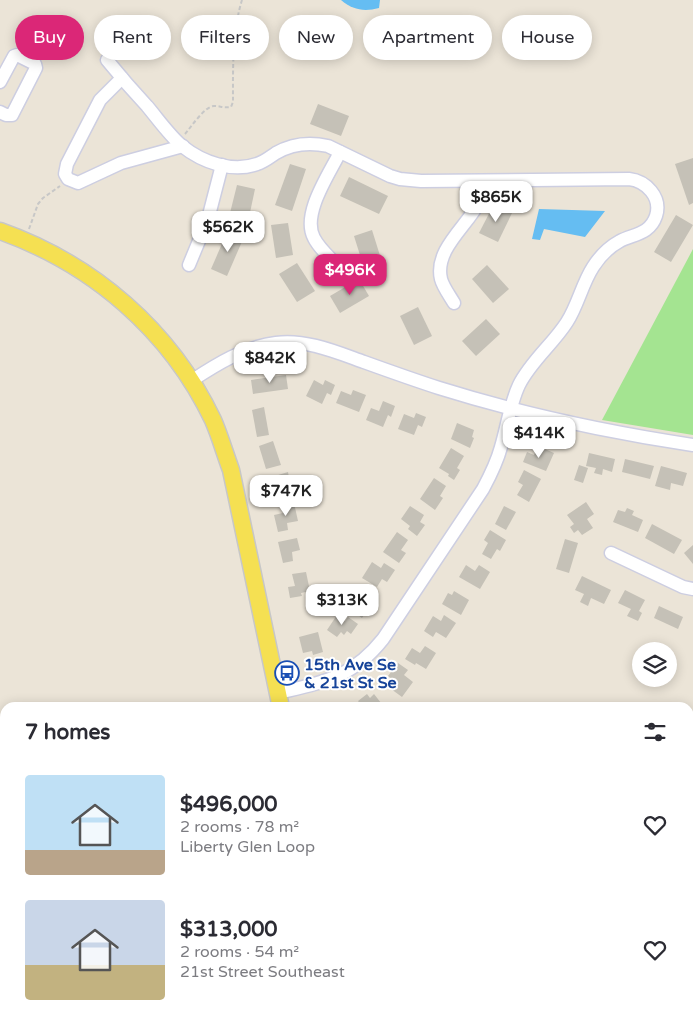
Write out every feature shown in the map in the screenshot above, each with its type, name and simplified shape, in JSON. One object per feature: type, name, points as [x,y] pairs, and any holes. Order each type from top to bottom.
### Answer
[{"type":"main road","points":[[0,231],[26,241],[60,258],[86,273],[112,292],[156,334],[191,382],[213,422],[231,470],[280,700]]},
{"type":"street","points":[[0,82],[14,56],[17,55],[35,64],[36,68],[12,115],[0,112]]},
{"type":"street","points":[[107,60],[183,146],[205,159],[222,165],[236,168],[248,167],[258,164],[286,148],[302,144],[319,144],[400,179],[412,181],[629,179],[644,183],[653,193],[656,201],[656,215],[648,229],[613,246],[605,252],[592,268],[570,318],[525,375],[518,387],[496,462],[483,489],[383,640],[373,652],[349,672],[280,700]]},
{"type":"street","points":[[122,78],[100,100],[67,164],[65,174],[68,179],[78,183],[121,163],[183,146]]},
{"type":"street","points":[[331,259],[314,240],[311,233],[311,224],[320,191],[340,152]]},
{"type":"street","points":[[189,265],[208,220],[222,165]]},
{"type":"street","points":[[454,303],[441,280],[441,263],[452,239],[478,205],[481,194],[481,181]]},
{"type":"street","points":[[191,382],[224,361],[256,347],[277,343],[301,343],[327,349],[439,388],[512,408],[604,430],[693,445]]},
{"type":"street","points":[[611,553],[683,587],[693,589]]},
{"type":"green space","points":[[693,249],[693,435],[602,420]]},
{"type":"water","points":[[341,0],[380,0],[379,8],[364,10],[354,8]]},
{"type":"water","points":[[539,209],[605,211],[585,237],[544,229],[540,240],[532,239]]},
{"type":"building","points":[[318,104],[349,116],[341,136],[310,124]]},
{"type":"building","points":[[693,158],[693,203],[689,205],[675,164]]},
{"type":"building","points":[[290,164],[306,169],[292,211],[275,205]]},
{"type":"building","points":[[349,177],[388,196],[379,214],[340,196]]},
{"type":"building","points":[[237,185],[255,189],[248,222],[229,217]]},
{"type":"building","points":[[494,204],[512,213],[498,242],[479,233]]},
{"type":"building","points":[[676,215],[693,225],[671,262],[654,252]]},
{"type":"building","points":[[288,223],[293,255],[276,258],[271,225]]},
{"type":"building","points":[[228,230],[244,237],[227,276],[211,269]]},
{"type":"building","points":[[372,230],[382,262],[364,268],[354,236]]},
{"type":"building","points":[[297,263],[315,291],[297,302],[279,274]]},
{"type":"building","points":[[487,265],[509,289],[493,303],[472,279]]},
{"type":"building","points":[[359,279],[369,296],[340,313],[330,296]]},
{"type":"building","points":[[418,307],[432,336],[414,345],[400,316]]},
{"type":"building","points":[[486,319],[500,334],[476,356],[462,341]]},
{"type":"building","points":[[286,375],[288,389],[253,394],[251,380]]},
{"type":"building","points":[[314,380],[323,385],[325,380],[335,385],[331,395],[327,393],[322,404],[306,396]]},
{"type":"building","points":[[353,390],[366,395],[359,412],[336,403],[341,391],[351,395]]},
{"type":"building","points":[[383,401],[395,406],[391,417],[388,415],[383,427],[366,420],[371,408],[379,411]]},
{"type":"building","points":[[264,407],[269,435],[257,437],[252,410]]},
{"type":"building","points":[[416,413],[426,417],[422,427],[418,425],[414,435],[398,429],[404,414],[414,418]]},
{"type":"building","points":[[457,423],[474,430],[472,437],[474,438],[470,448],[451,439]]},
{"type":"building","points":[[273,441],[281,465],[266,469],[259,446]]},
{"type":"building","points":[[538,446],[554,453],[546,471],[523,462],[527,452],[534,455]]},
{"type":"building","points":[[451,448],[464,456],[457,468],[460,470],[454,480],[448,476],[449,474],[439,468]]},
{"type":"building","points":[[589,453],[615,459],[612,472],[603,469],[602,475],[594,473],[596,468],[586,466]]},
{"type":"building","points":[[625,459],[654,466],[650,479],[622,472]]},
{"type":"building","points":[[579,465],[588,468],[583,483],[574,480]]},
{"type":"building","points":[[661,466],[687,473],[683,486],[671,483],[670,490],[655,486]]},
{"type":"building","points":[[524,470],[541,479],[529,502],[517,495],[523,485],[518,482]]},
{"type":"building","points":[[288,472],[291,490],[280,492],[281,498],[270,500],[267,485],[276,483],[275,476]]},
{"type":"building","points":[[434,478],[446,486],[440,496],[443,498],[435,510],[420,499]]},
{"type":"building","points":[[586,502],[594,514],[587,519],[593,528],[582,535],[578,530],[574,533],[570,527],[574,524],[567,515]]},
{"type":"building","points":[[294,503],[298,521],[287,523],[288,530],[278,532],[274,515],[283,513],[281,506]]},
{"type":"building","points":[[410,506],[424,515],[420,522],[425,525],[417,536],[408,529],[410,526],[401,519]]},
{"type":"building","points":[[504,506],[516,512],[506,530],[495,524]]},
{"type":"building","points":[[627,508],[634,511],[632,515],[643,520],[638,532],[613,522],[618,510],[625,512]]},
{"type":"building","points":[[652,524],[682,540],[674,554],[645,538]]},
{"type":"building","points":[[490,530],[506,540],[500,551],[497,549],[491,559],[482,554],[488,543],[484,540]]},
{"type":"building","points":[[397,532],[408,540],[401,550],[406,553],[399,563],[383,552]]},
{"type":"building","points":[[297,538],[300,550],[292,552],[293,561],[283,563],[278,542]]},
{"type":"building","points":[[565,539],[578,543],[569,573],[556,569]]},
{"type":"building","points":[[693,545],[693,564],[684,553]]},
{"type":"building","points":[[372,562],[381,568],[384,563],[395,570],[387,582],[382,579],[377,587],[362,578]]},
{"type":"building","points":[[466,565],[475,571],[479,565],[490,572],[480,589],[459,577]]},
{"type":"building","points":[[306,572],[310,591],[301,593],[302,596],[290,598],[288,587],[295,586],[292,574]]},
{"type":"building","points":[[582,576],[611,590],[604,604],[591,598],[588,606],[580,602],[584,594],[575,590]]},
{"type":"building","points":[[360,587],[372,595],[364,606],[368,609],[362,618],[347,607]]},
{"type":"building","points":[[625,590],[645,600],[639,611],[642,613],[638,621],[627,616],[631,609],[618,603]]},
{"type":"building","points":[[454,591],[469,600],[461,615],[442,604],[448,593],[452,595]]},
{"type":"building","points":[[659,606],[683,617],[678,629],[654,618]]},
{"type":"building","points":[[337,615],[345,621],[348,617],[358,624],[351,634],[347,631],[344,635],[341,632],[337,637],[327,630]]},
{"type":"building","points":[[444,615],[456,623],[446,638],[436,632],[433,637],[424,631],[433,616],[441,621]]},
{"type":"building","points":[[318,632],[323,652],[313,655],[312,651],[303,653],[299,637]]},
{"type":"building","points":[[425,646],[436,653],[426,669],[405,659],[412,648],[420,653]]},
{"type":"building","points":[[398,663],[408,670],[404,675],[413,682],[402,697],[391,689],[396,682],[388,676]]},
{"type":"building","points":[[367,694],[370,698],[374,694],[380,702],[359,702]]},
{"type":"place","name":"15th Ave Se & 21st St Se","points":[[287,673]]}]
